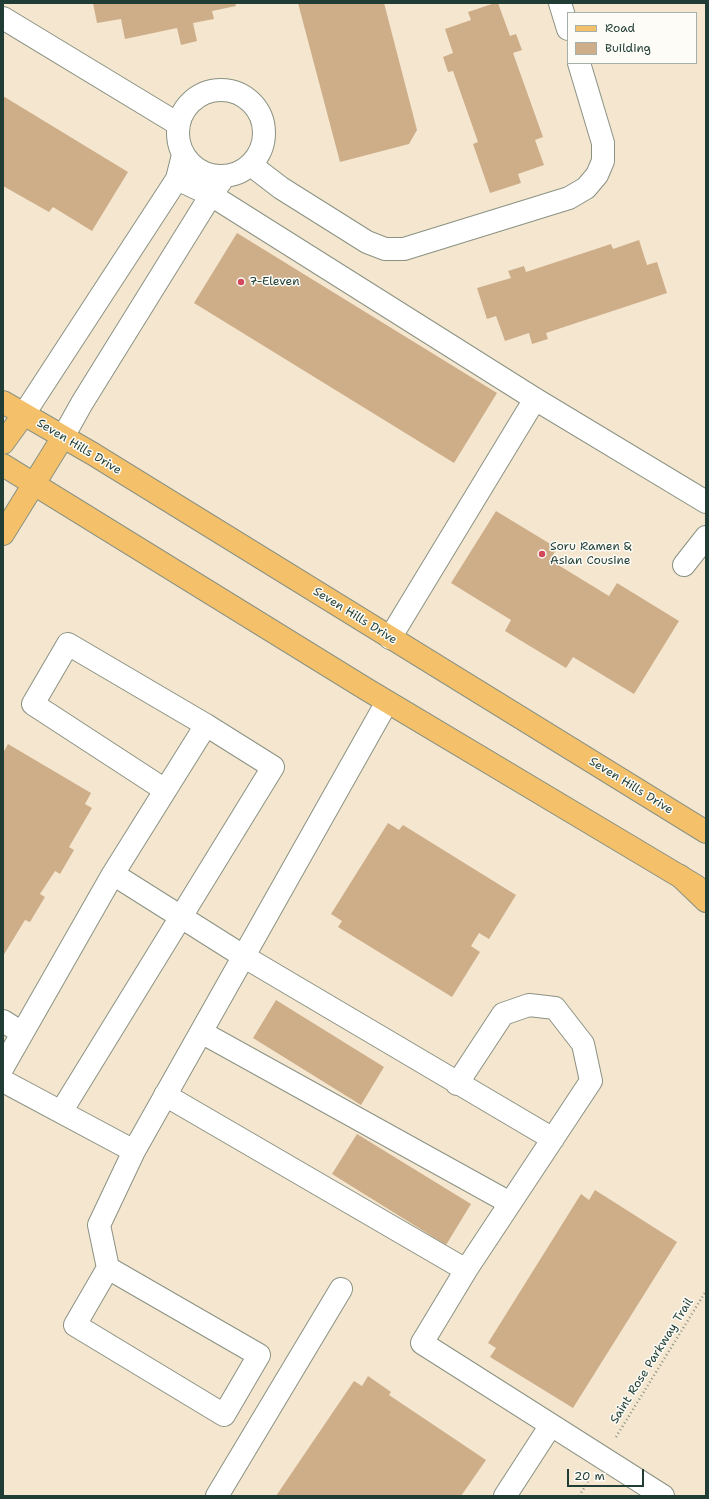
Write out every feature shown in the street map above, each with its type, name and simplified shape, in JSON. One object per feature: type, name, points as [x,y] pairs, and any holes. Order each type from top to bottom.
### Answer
[{"type":"main road","name":"Seven Hills Drive","points":[[3,402],[63,437],[706,832]]},
{"type":"main road","points":[[3,443],[24,414]]},
{"type":"main road","points":[[3,534],[35,485],[63,437]]},
{"type":"main road","points":[[3,465],[387,702],[706,892]]},
{"type":"main road","points":[[680,876],[706,901]]},
{"type":"lane","points":[[560,3],[567,26]]},
{"type":"lane","points":[[3,18],[178,124]]},
{"type":"lane","points":[[251,165],[288,192],[367,242],[385,249],[404,249],[538,208],[569,198],[586,188],[597,175],[603,161],[603,143],[579,64]]},
{"type":"lane","points":[[221,90],[236,92],[249,100],[258,110],[264,124],[264,139],[260,153],[251,165],[239,173],[224,177],[212,176],[200,172],[190,165],[183,155],[177,134],[178,124],[184,110],[189,104],[194,99],[206,92],[221,90]]},
{"type":"lane","points":[[24,414],[177,179],[183,155]]},
{"type":"lane","points":[[63,437],[211,195],[224,177]]},
{"type":"lane","points":[[177,179],[211,195],[535,399],[706,502]]},
{"type":"lane","points":[[390,638],[535,399]]},
{"type":"lane","points":[[684,565],[706,537]]},
{"type":"lane","points":[[61,1112],[273,768],[206,725],[68,644],[33,704],[165,790]]},
{"type":"lane","points":[[108,1268],[259,1355],[224,1415],[75,1325],[108,1268],[99,1225],[134,1151],[387,702]]},
{"type":"lane","points":[[3,1067],[113,874],[206,725]]},
{"type":"lane","points":[[113,874],[243,956],[457,1084],[553,1139]]},
{"type":"lane","points":[[457,1084],[503,1014],[529,1004],[555,1008],[582,1044],[591,1081],[466,1270],[422,1343],[663,1496]]},
{"type":"lane","points":[[3,1021],[22,1033]]},
{"type":"lane","points":[[201,1032],[510,1203]]},
{"type":"lane","points":[[3,1081],[134,1151]]},
{"type":"lane","points":[[165,1095],[466,1270]]},
{"type":"lane","points":[[217,1496],[341,1289]]},
{"type":"lane","points":[[505,1496],[551,1425]]},
{"type":"path","name":"Saint Rose Parkway Trail","points":[[614,1441],[706,1291]]},
{"type":"path","points":[[580,1496],[588,1482]]},
{"type":"building","points":[[93,3],[235,3],[236,6],[212,11],[214,19],[193,23],[197,41],[181,45],[177,28],[125,39],[121,19],[97,23]]},
{"type":"building","points":[[298,3],[384,3],[417,130],[409,144],[340,162]]},
{"type":"building","points":[[498,3],[510,36],[516,34],[522,50],[513,53],[543,137],[535,140],[544,165],[518,174],[521,183],[490,193],[473,144],[478,142],[453,71],[448,72],[443,57],[453,53],[445,29],[471,20],[468,12]]},
{"type":"building","points":[[3,96],[128,172],[92,231],[53,207],[49,212],[3,186]]},
{"type":"building","points":[[237,233],[497,393],[454,463],[194,303]]},
{"type":"building","points":[[639,240],[647,265],[657,262],[667,293],[546,333],[548,339],[532,344],[529,333],[505,341],[496,316],[487,319],[477,288],[511,278],[508,271],[524,266],[526,272],[611,244],[613,249]]},
{"type":"building","points":[[496,511],[557,548],[550,560],[609,596],[617,583],[679,621],[634,694],[573,657],[566,668],[505,631],[511,620],[451,583]]},
{"type":"building","points":[[8,744],[91,793],[85,804],[92,808],[69,847],[74,850],[60,874],[55,871],[40,894],[45,897],[30,922],[25,920],[3,956],[3,753]]},
{"type":"building","points":[[388,823],[399,830],[403,825],[516,895],[489,939],[479,933],[471,946],[480,952],[452,997],[338,927],[342,921],[331,914]]},
{"type":"building","points":[[276,1000],[384,1067],[361,1105],[253,1038]]},
{"type":"building","points":[[357,1134],[471,1204],[446,1245],[332,1174]]},
{"type":"building","points":[[595,1190],[677,1242],[573,1408],[490,1357],[496,1348],[488,1343],[581,1194],[589,1200]]},
{"type":"building","points":[[368,1376],[391,1392],[389,1395],[486,1460],[461,1496],[276,1496],[354,1381],[362,1386]]},
{"type":"place","name":"7-Eleven","points":[[241,282]]},
{"type":"place","name":"Soru Ramen & Asian Cousine","points":[[542,554]]}]
